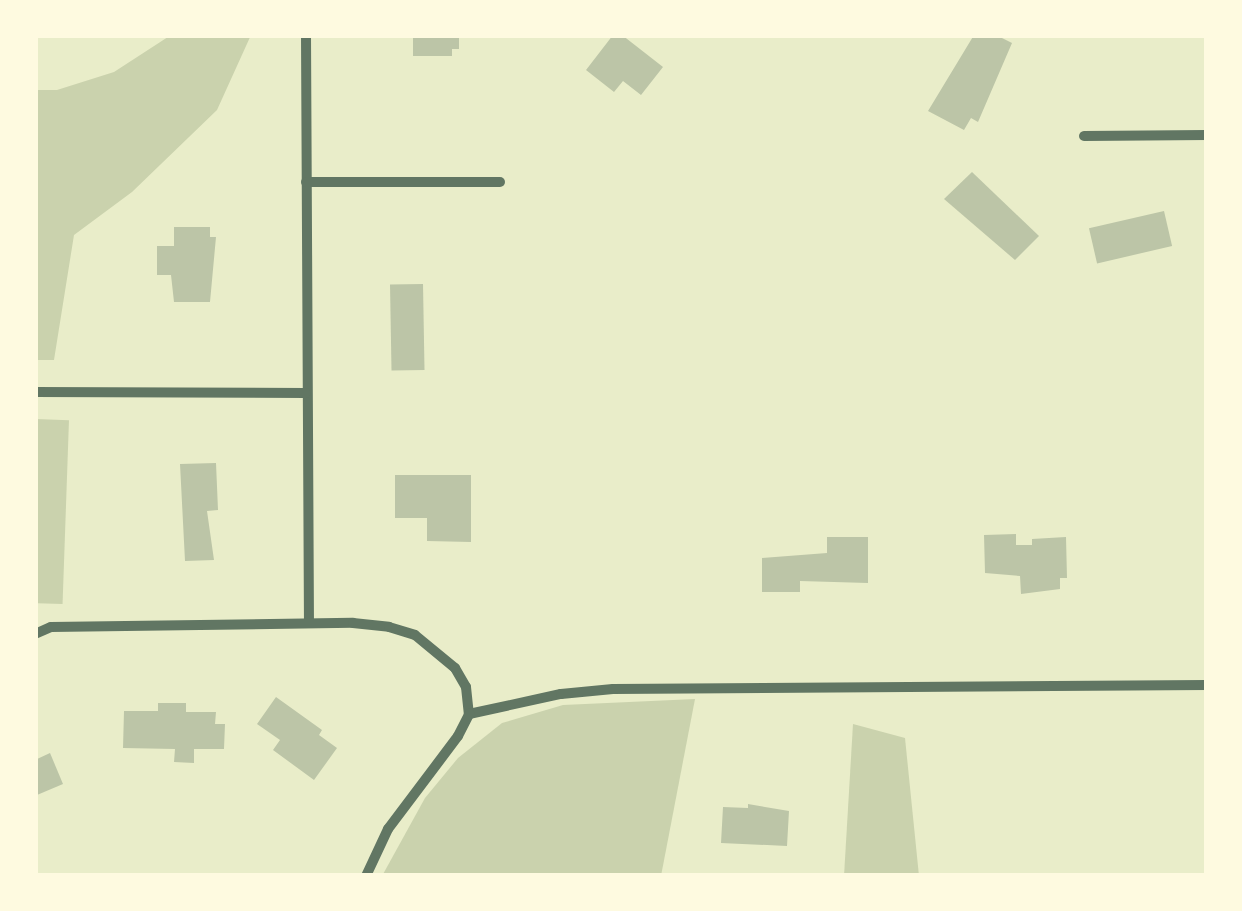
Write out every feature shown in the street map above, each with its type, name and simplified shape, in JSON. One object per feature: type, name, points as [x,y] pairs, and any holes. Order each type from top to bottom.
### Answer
[{"type":"street","points":[[306,35],[309,623]]},
{"type":"street","points":[[1084,136],[1207,135]]},
{"type":"street","points":[[306,182],[500,182]]},
{"type":"street","points":[[35,392],[306,393]]},
{"type":"street","points":[[35,634],[51,626],[354,623],[415,635],[454,668],[466,687],[468,714],[458,736],[388,829],[366,876]]},
{"type":"street","points":[[468,714],[561,694],[613,688],[1207,684]]},
{"type":"green space","points":[[171,35],[251,35],[217,110],[132,192],[74,235],[54,360],[35,360],[35,90],[57,90],[114,72]]},
{"type":"green space","points":[[35,419],[69,420],[63,604],[35,603]]},
{"type":"green space","points":[[695,699],[661,876],[382,876],[425,798],[458,758],[502,723],[563,705]]},
{"type":"green space","points":[[853,724],[905,738],[919,876],[844,876]]},
{"type":"building","points":[[413,35],[459,35],[459,49],[452,49],[452,56],[413,56]]},
{"type":"building","points":[[613,35],[622,35],[663,67],[641,95],[623,81],[614,92],[586,70]]},
{"type":"building","points":[[974,35],[996,35],[1012,43],[978,122],[971,118],[964,130],[928,111]]},
{"type":"building","points":[[972,172],[1039,236],[1015,260],[944,199]]},
{"type":"building","points":[[1164,211],[1172,246],[1097,263],[1089,228]]},
{"type":"building","points":[[174,227],[210,227],[210,237],[216,237],[210,302],[174,302],[171,275],[157,275],[157,246],[174,246]]},
{"type":"building","points":[[423,284],[425,370],[392,371],[390,285]]},
{"type":"building","points":[[216,463],[218,510],[207,511],[214,560],[185,561],[180,464]]},
{"type":"building","points":[[395,475],[471,475],[471,542],[427,541],[427,518],[395,518]]},
{"type":"building","points":[[1016,534],[1016,545],[1032,545],[1032,539],[1066,537],[1067,578],[1060,578],[1060,589],[1021,594],[1020,576],[985,573],[984,535]]},
{"type":"building","points":[[827,537],[868,537],[868,583],[800,581],[800,592],[762,592],[762,558],[827,553]]},
{"type":"building","points":[[276,697],[322,730],[319,735],[337,748],[314,780],[273,750],[280,740],[257,724]]},
{"type":"building","points":[[158,703],[186,703],[186,712],[216,712],[215,724],[225,724],[224,749],[194,749],[194,763],[174,762],[175,749],[123,748],[124,711],[158,711]]},
{"type":"building","points":[[50,753],[63,784],[37,795],[35,760]]},
{"type":"building","points":[[748,804],[789,811],[787,846],[721,843],[723,807],[748,808]]}]
